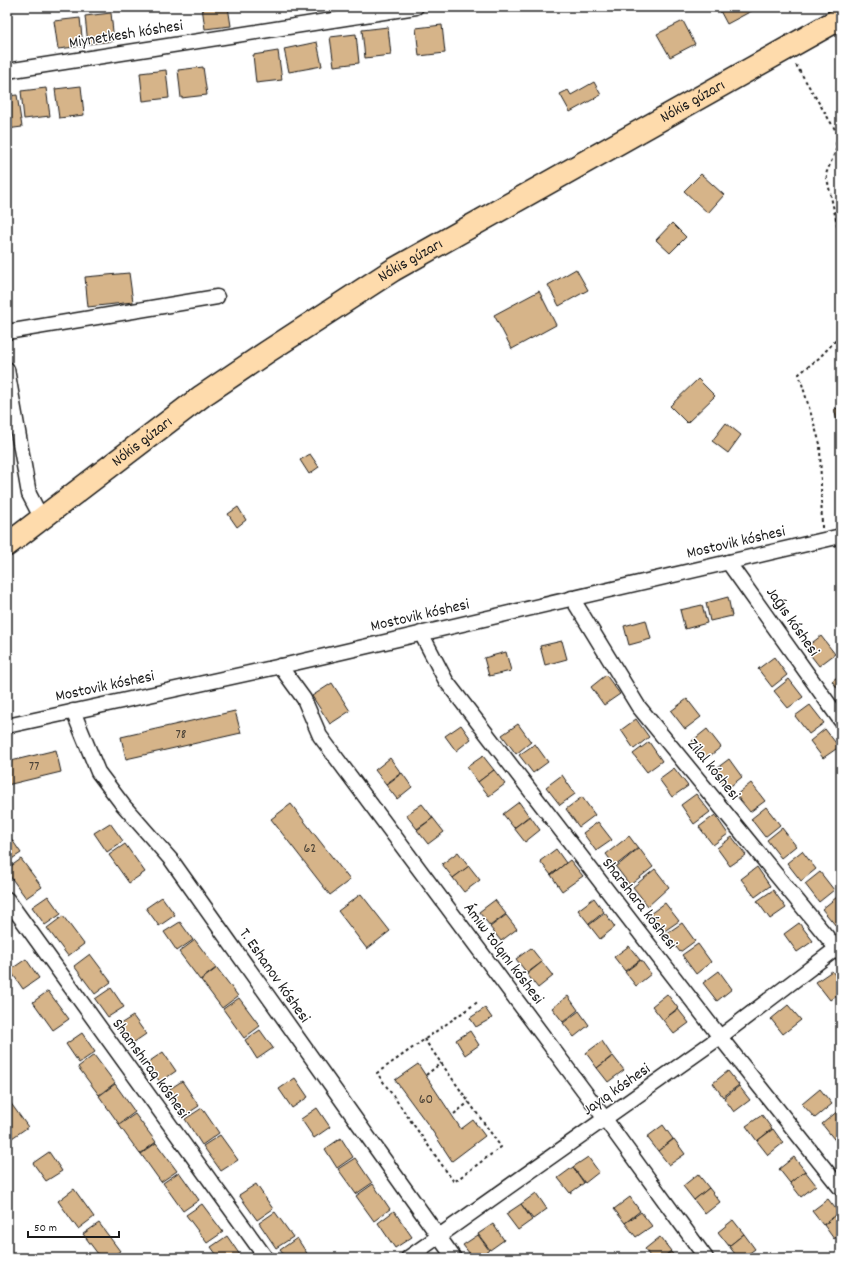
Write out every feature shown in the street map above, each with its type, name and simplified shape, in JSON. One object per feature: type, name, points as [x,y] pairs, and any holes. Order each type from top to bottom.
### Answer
[{"type":"main road","name":"Nókis gúzarı","points":[[7,545],[202,396],[393,270],[841,18]]},
{"type":"street","name":"Miynetkesh kóshesi","points":[[7,71],[416,7]]},
{"type":"street","points":[[7,332],[217,297]]},
{"type":"street","points":[[7,369],[29,494],[42,518]]},
{"type":"street","name":"Mostovik kóshesi","points":[[8,722],[73,711],[280,666],[841,536]]},
{"type":"street","name":"Jaǵıs kóshesi","points":[[728,562],[841,721]]},
{"type":"street","name":"Zilal kóshesi","points":[[572,598],[638,706],[839,949]]},
{"type":"street","name":"Sharshara kóshesi","points":[[421,633],[446,681],[720,1037],[841,1189]]},
{"type":"street","name":"Ámiw tolqını kóshesi","points":[[280,666],[304,699],[320,736],[605,1119],[706,1258]]},
{"type":"street","name":"T. Eshanov kóshesi","points":[[73,711],[98,772],[123,805],[172,861],[454,1258]]},
{"type":"street","name":"Shamshıraq kóshesi","points":[[7,899],[266,1258]]},
{"type":"street","name":"Jayıq kóshesi","points":[[408,1258],[720,1037],[839,949]]},
{"type":"path","points":[[796,65],[839,136],[836,141],[836,150],[826,174],[841,242]]},
{"type":"path","points":[[841,255],[838,292],[841,317]]},
{"type":"path","points":[[822,540],[820,444],[799,374],[819,358],[841,335]]},
{"type":"path","points":[[424,1039],[501,1147],[454,1182],[377,1073],[424,1039],[479,1001]]},
{"type":"path","points":[[426,1075],[441,1063]]},
{"type":"path","points":[[454,1114],[469,1102]]},
{"type":"building","points":[[202,7],[228,7],[231,26],[205,29]]},
{"type":"building","points":[[718,7],[759,7],[727,24]]},
{"type":"building","points":[[111,13],[114,41],[88,44],[85,16]]},
{"type":"building","points":[[80,18],[83,46],[58,49],[54,21]]},
{"type":"building","points":[[683,21],[695,44],[670,57],[657,34]]},
{"type":"building","points":[[442,25],[445,53],[419,56],[416,28]]},
{"type":"building","points":[[388,27],[391,55],[365,58],[362,30]]},
{"type":"building","points":[[356,34],[359,63],[334,66],[330,37]]},
{"type":"building","points":[[317,42],[322,66],[289,72],[284,49]]},
{"type":"building","points":[[278,51],[282,80],[256,83],[253,55]]},
{"type":"building","points":[[203,67],[207,95],[181,98],[178,70]]},
{"type":"building","points":[[166,70],[169,98],[143,101],[140,73]]},
{"type":"building","points":[[594,82],[601,95],[570,112],[560,94],[568,90],[571,95]]},
{"type":"building","points":[[81,86],[84,115],[59,118],[55,89]]},
{"type":"building","points":[[46,88],[50,116],[24,119],[21,91]]},
{"type":"building","points":[[17,95],[22,127],[7,129],[7,96]]},
{"type":"building","points":[[701,174],[724,195],[708,213],[684,191]]},
{"type":"building","points":[[672,223],[686,237],[670,253],[656,240]]},
{"type":"building","points":[[576,269],[588,290],[559,306],[548,285]]},
{"type":"building","points":[[129,273],[133,302],[88,307],[85,277]]},
{"type":"building","points":[[539,291],[556,325],[512,349],[494,315]]},
{"type":"building","points":[[698,379],[715,396],[687,423],[670,406]]},
{"type":"building","points":[[841,408],[841,427],[839,428],[834,409]]},
{"type":"building","points":[[726,423],[741,435],[728,453],[712,441]]},
{"type":"building","points":[[310,454],[319,467],[309,474],[300,460]]},
{"type":"building","points":[[238,507],[246,520],[237,527],[228,514]]},
{"type":"building","points":[[728,597],[732,616],[710,621],[706,603]]},
{"type":"building","points":[[702,605],[707,623],[685,629],[680,610]]},
{"type":"building","points":[[646,620],[651,639],[629,645],[624,626]]},
{"type":"building","points":[[821,636],[835,654],[819,666],[805,648]]},
{"type":"building","points":[[562,641],[567,659],[545,665],[540,646]]},
{"type":"building","points":[[506,652],[511,671],[489,676],[484,658]]},
{"type":"building","points":[[774,657],[787,675],[772,687],[758,669]]},
{"type":"building","points":[[841,674],[841,693],[832,681]]},
{"type":"building","points":[[606,675],[620,694],[604,705],[591,687]]},
{"type":"building","points":[[789,679],[803,697],[788,708],[774,691]]},
{"type":"building","points":[[332,683],[350,711],[330,724],[312,696]]},
{"type":"building","points":[[687,699],[701,717],[685,729],[671,711]]},
{"type":"building","points":[[810,705],[824,723],[809,734],[795,716]]},
{"type":"building","points":[[235,711],[241,733],[126,759],[121,737]]},
{"type":"building","points":[[636,719],[649,737],[634,749],[621,730]]},
{"type":"building","points":[[518,724],[531,742],[516,754],[502,735]]},
{"type":"building","points":[[461,725],[471,739],[456,751],[445,736]]},
{"type":"building","points":[[707,729],[721,747],[706,759],[692,741]]},
{"type":"building","points":[[825,729],[839,747],[823,758],[810,741]]},
{"type":"building","points":[[649,742],[662,761],[647,772],[633,754]]},
{"type":"building","points":[[535,744],[548,762],[533,773],[519,755]]},
{"type":"building","points":[[56,750],[61,772],[7,785],[7,762]]},
{"type":"building","points":[[483,756],[494,770],[478,782],[467,767]]},
{"type":"building","points":[[390,758],[401,773],[386,784],[375,770]]},
{"type":"building","points":[[729,759],[742,777],[727,789],[713,771]]},
{"type":"building","points":[[674,768],[688,786],[672,797],[659,779]]},
{"type":"building","points":[[494,770],[505,784],[489,796],[478,782]]},
{"type":"building","points":[[402,773],[412,787],[397,799],[386,785]]},
{"type":"building","points":[[562,775],[575,794],[560,805],[546,787]]},
{"type":"building","points":[[751,783],[765,801],[750,812],[736,795]]},
{"type":"building","points":[[696,794],[710,812],[694,824],[681,805]]},
{"type":"building","points":[[582,797],[595,815],[579,827],[566,809]]},
{"type":"building","points":[[519,802],[529,816],[514,828],[503,814]]},
{"type":"building","points":[[291,804],[350,880],[330,895],[271,819]]},
{"type":"building","points":[[422,804],[433,818],[417,829],[406,815]]},
{"type":"building","points":[[766,807],[780,825],[765,837],[751,819]]},
{"type":"building","points":[[715,815],[728,834],[713,845],[699,827]]},
{"type":"building","points":[[530,816],[540,830],[525,842],[514,828]]},
{"type":"building","points":[[433,818],[444,832],[428,844],[417,830]]},
{"type":"building","points":[[598,822],[612,840],[596,851],[583,833]]},
{"type":"building","points":[[110,823],[123,841],[107,852],[94,833]]},
{"type":"building","points":[[782,828],[796,846],[781,858],[767,840]]},
{"type":"building","points":[[8,834],[21,853],[7,862],[7,835]]},
{"type":"building","points":[[629,836],[638,848],[615,866],[606,854]]},
{"type":"building","points":[[732,837],[746,855],[730,866],[717,848]]},
{"type":"building","points":[[125,844],[145,872],[129,883],[109,855]]},
{"type":"building","points":[[639,848],[653,867],[630,885],[616,867]]},
{"type":"building","points":[[556,849],[566,863],[551,875],[540,861]]},
{"type":"building","points":[[802,851],[816,869],[801,881],[787,863]]},
{"type":"building","points":[[458,852],[469,866],[453,878],[442,864]]},
{"type":"building","points":[[21,859],[42,887],[26,898],[7,872],[7,869]]},
{"type":"building","points":[[570,860],[583,876],[562,891],[551,875]]},
{"type":"building","points":[[469,866],[480,880],[464,892],[453,878]]},
{"type":"building","points":[[757,867],[770,886],[755,897],[741,879]]},
{"type":"building","points":[[655,869],[669,887],[648,906],[633,887]]},
{"type":"building","points":[[820,872],[834,890],[819,902],[805,884]]},
{"type":"building","points":[[773,890],[786,908],[770,919],[757,901]]},
{"type":"building","points":[[361,894],[390,931],[367,949],[338,911]]},
{"type":"building","points":[[48,896],[61,914],[45,925],[32,907]]},
{"type":"building","points":[[162,897],[175,915],[159,926],[146,908]]},
{"type":"building","points":[[837,897],[841,901],[841,923],[836,926],[822,909]]},
{"type":"building","points":[[594,898],[604,912],[589,924],[578,910]]},
{"type":"building","points":[[495,900],[506,914],[490,926],[479,912]]},
{"type":"building","points":[[665,903],[679,921],[663,932],[650,914]]},
{"type":"building","points":[[605,913],[615,927],[600,939],[589,925]]},
{"type":"building","points":[[506,915],[517,929],[501,941],[490,927]]},
{"type":"building","points":[[63,916],[84,944],[68,956],[47,928]]},
{"type":"building","points":[[180,922],[193,940],[177,951],[164,932]]},
{"type":"building","points":[[682,923],[695,941],[680,952],[666,934]]},
{"type":"building","points":[[799,923],[813,941],[797,952],[784,934]]},
{"type":"building","points":[[195,940],[216,968],[200,980],[179,952]]},
{"type":"building","points":[[698,944],[711,962],[696,974],[682,955]]},
{"type":"building","points":[[629,946],[640,960],[625,971],[614,957]]},
{"type":"building","points":[[531,948],[542,962],[527,973],[516,959]]},
{"type":"building","points":[[90,954],[111,982],[95,994],[74,966]]},
{"type":"building","points":[[26,959],[39,978],[23,989],[10,970]]},
{"type":"building","points":[[641,960],[651,974],[636,986],[625,972]]},
{"type":"building","points":[[542,962],[553,976],[538,988],[527,974]]},
{"type":"building","points":[[217,968],[238,996],[222,1008],[201,980]]},
{"type":"building","points":[[719,971],[732,989],[717,1001],[703,983]]},
{"type":"building","points":[[832,971],[841,983],[841,992],[830,1000],[816,982]]},
{"type":"building","points":[[111,988],[124,1007],[108,1017],[95,999]]},
{"type":"building","points":[[48,991],[69,1019],[53,1030],[33,1002]]},
{"type":"building","points":[[667,994],[678,1008],[663,1020],[652,1006]]},
{"type":"building","points":[[568,996],[578,1010],[563,1022],[552,1008]]},
{"type":"building","points":[[239,998],[260,1026],[244,1038],[223,1009]]},
{"type":"building","points":[[788,1005],[801,1020],[783,1034],[771,1019]]},
{"type":"building","points":[[485,1008],[492,1018],[476,1027],[470,1018]]},
{"type":"building","points":[[678,1009],[689,1023],[674,1034],[663,1020]]},
{"type":"building","points":[[579,1011],[589,1025],[574,1037],[563,1023]]},
{"type":"building","points":[[133,1016],[146,1034],[130,1045],[117,1026]]},
{"type":"building","points":[[260,1030],[273,1048],[257,1059],[245,1040]]},
{"type":"building","points":[[470,1031],[479,1045],[465,1055],[456,1040]]},
{"type":"building","points":[[82,1033],[95,1052],[79,1063],[66,1044]]},
{"type":"building","points":[[602,1041],[612,1056],[597,1068],[586,1053]]},
{"type":"building","points":[[163,1052],[176,1071],[160,1082],[147,1063]]},
{"type":"building","points":[[94,1055],[115,1083],[99,1095],[78,1067]]},
{"type":"building","points":[[613,1056],[624,1070],[608,1082],[597,1068]]},
{"type":"building","points":[[418,1064],[461,1129],[473,1120],[485,1136],[452,1161],[429,1126],[395,1080]]},
{"type":"building","points":[[728,1071],[739,1085],[723,1097],[713,1083]]},
{"type":"building","points":[[295,1078],[308,1097],[292,1108],[279,1089]]},
{"type":"building","points":[[182,1081],[199,1106],[182,1117],[165,1092]]},
{"type":"building","points":[[115,1084],[135,1112],[119,1124],[99,1096]]},
{"type":"building","points":[[739,1086],[750,1100],[734,1112],[724,1098]]},
{"type":"building","points":[[820,1089],[832,1104],[815,1118],[802,1104]]},
{"type":"building","points":[[7,1098],[28,1127],[12,1138],[7,1131]]},
{"type":"building","points":[[202,1108],[219,1133],[202,1145],[185,1119]]},
{"type":"building","points":[[317,1108],[330,1127],[314,1138],[301,1119]]},
{"type":"building","points":[[839,1110],[841,1111],[841,1133],[834,1139],[822,1124]]},
{"type":"building","points":[[135,1114],[156,1142],[140,1154],[119,1125]]},
{"type":"building","points":[[762,1115],[772,1129],[757,1141],[746,1126]]},
{"type":"building","points":[[663,1125],[673,1139],[658,1151],[647,1137]]},
{"type":"building","points":[[773,1129],[783,1143],[768,1155],[757,1141]]},
{"type":"building","points":[[841,1134],[841,1147],[834,1139]]},
{"type":"building","points":[[220,1135],[238,1160],[221,1171],[203,1146]]},
{"type":"building","points":[[341,1138],[353,1157],[337,1168],[325,1149]]},
{"type":"building","points":[[674,1139],[685,1154],[669,1165],[658,1151]]},
{"type":"building","points":[[156,1143],[177,1171],[161,1182],[141,1154]]},
{"type":"building","points":[[49,1152],[62,1171],[46,1181],[33,1163]]},
{"type":"building","points":[[588,1157],[599,1172],[585,1183],[573,1167]]},
{"type":"building","points":[[794,1157],[805,1171],[790,1183],[779,1169]]},
{"type":"building","points":[[355,1158],[372,1183],[356,1194],[338,1169]]},
{"type":"building","points":[[573,1167],[584,1183],[570,1193],[558,1178]]},
{"type":"building","points":[[805,1171],[816,1185],[801,1197],[790,1183]]},
{"type":"building","points":[[179,1172],[199,1200],[183,1211],[163,1183]]},
{"type":"building","points":[[698,1174],[709,1188],[694,1200],[683,1186]]},
{"type":"building","points":[[256,1184],[273,1209],[257,1220],[239,1195]]},
{"type":"building","points":[[373,1184],[390,1209],[374,1221],[356,1196]]},
{"type":"building","points":[[709,1188],[720,1202],[705,1214],[694,1200]]},
{"type":"building","points":[[74,1189],[94,1217],[78,1229],[58,1201]]},
{"type":"building","points":[[536,1193],[547,1209],[533,1219],[521,1204]]},
{"type":"building","points":[[630,1197],[640,1211],[625,1223],[614,1209]]},
{"type":"building","points":[[828,1199],[839,1213],[823,1225],[812,1211]]},
{"type":"building","points":[[202,1204],[223,1232],[207,1243],[186,1215]]},
{"type":"building","points":[[521,1204],[532,1220],[518,1230],[506,1214]]},
{"type":"building","points":[[394,1211],[412,1237],[395,1248],[378,1223]]},
{"type":"building","points":[[275,1212],[293,1237],[276,1248],[259,1223]]},
{"type":"building","points":[[641,1212],[652,1226],[636,1237],[625,1223]]},
{"type":"building","points":[[839,1213],[841,1216],[841,1234],[834,1239],[824,1225]]},
{"type":"building","points":[[733,1220],[744,1234],[729,1246],[718,1232]]},
{"type":"building","points":[[99,1223],[120,1251],[110,1258],[101,1258],[83,1234]]},
{"type":"building","points":[[493,1224],[504,1240],[490,1250],[478,1234]]},
{"type":"building","points":[[744,1234],[755,1249],[743,1258],[738,1258],[729,1246]]},
{"type":"building","points":[[478,1235],[489,1250],[479,1258],[473,1258],[463,1245]]},
{"type":"building","points":[[227,1236],[240,1255],[235,1258],[219,1258],[211,1247]]},
{"type":"building","points":[[660,1237],[671,1251],[662,1258],[651,1258],[645,1249]]},
{"type":"building","points":[[297,1238],[310,1258],[286,1258],[280,1250]]},
{"type":"building","points":[[671,1252],[676,1258],[663,1258]]}]
